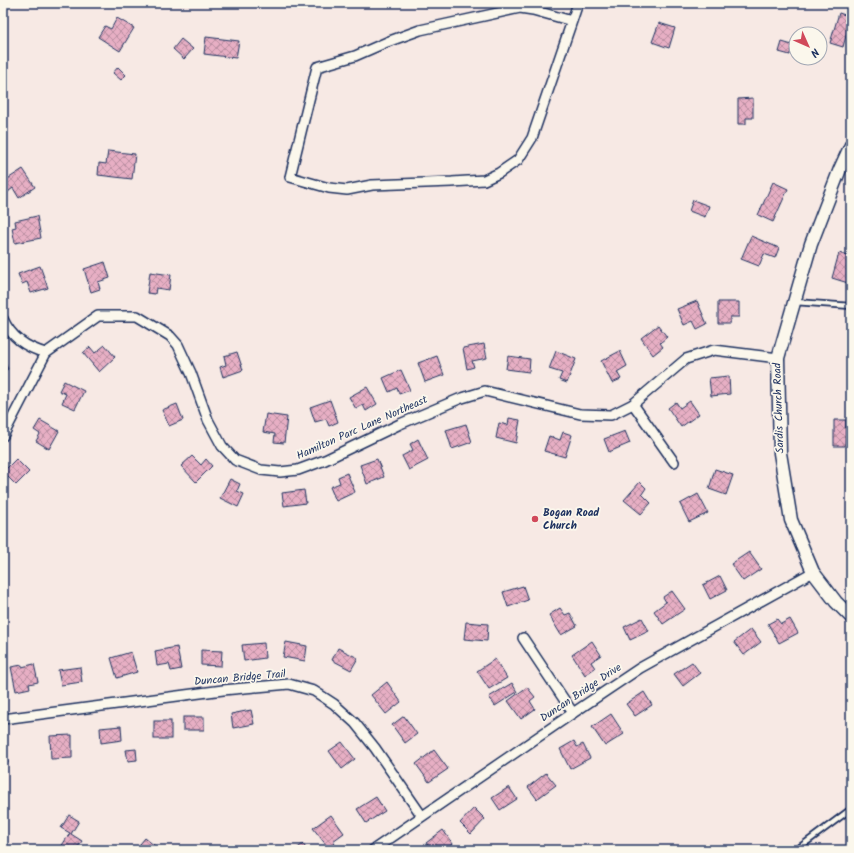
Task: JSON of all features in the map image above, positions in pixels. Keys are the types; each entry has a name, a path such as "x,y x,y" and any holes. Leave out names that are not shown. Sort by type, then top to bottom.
{"street":[{"path":"572,21 533,10 520,8 420,30 386,42 355,56 317,67 290,177 329,188 347,190 372,185 484,180 499,173 518,160 532,138 572,21 578,3"},
{"name":"Sardis Church Road","path":"851,145 840,169 811,244 778,358 780,453 791,520 813,572 836,602 851,617"},
{"name":"Hamilton Parc Lane Northeast","path":"3,436 46,353 98,316 137,316 170,336 178,345 191,373 208,420 222,446 235,460 261,470 280,472 298,470 325,460 400,424 459,399 485,391 580,414 611,415 633,404 686,359 714,350 778,358"},
{"path":"3,319 7,329 22,343 34,350 46,353"},
{"path":"633,404 674,462"},
{"name":"Duncan Bridge Drive","path":"373,850 640,668 813,572"},
{"path":"523,638 573,713"},
{"name":"Duncan Bridge Trail","path":"3,719 223,690 289,684 314,692 334,704 355,723 375,748 422,816"}],"lane":[{"path":"795,302 851,306"},
{"path":"796,850 851,810"}],"building":[{"path":"839,13 851,17 843,47 830,43"},
{"path":"117,18 134,28 120,51 98,37 105,26 111,29"},
{"path":"659,23 675,28 669,48 652,42"},
{"path":"206,37 239,41 236,58 204,54"},
{"path":"181,39 193,49 184,59 173,49"},
{"path":"782,42 788,44 788,54 779,52"},
{"path":"118,67 126,75 121,80 113,73"},
{"path":"753,98 753,118 746,118 746,124 738,124 738,99"},
{"path":"108,151 135,154 132,179 98,175 99,163 106,164"},
{"path":"23,169 35,187 19,198 13,188 8,192 3,185 3,182"},
{"path":"773,182 788,189 773,222 758,215"},
{"path":"693,200 709,206 705,217 689,211"},
{"path":"37,216 41,238 15,243 12,228 16,227 15,221"},
{"path":"751,236 779,248 775,258 764,254 759,266 741,259"},
{"path":"839,253 851,257 851,274 848,283 832,278"},
{"path":"105,262 110,278 98,282 100,289 91,292 84,269"},
{"path":"40,266 48,288 31,293 27,282 22,284 18,274"},
{"path":"150,272 171,275 169,290 156,288 155,294 147,293"},
{"path":"697,301 707,324 697,329 693,321 684,325 677,309"},
{"path":"718,302 739,302 739,317 730,317 730,323 718,323"},
{"path":"658,325 667,337 660,343 663,347 653,355 641,338"},
{"path":"484,344 487,358 472,361 474,367 467,369 463,348"},
{"path":"105,345 115,357 99,372 83,353 90,347 95,353"},
{"path":"556,351 576,359 567,383 559,380 562,373 549,369"},
{"path":"620,351 627,366 617,372 621,379 612,383 601,361"},
{"path":"237,352 243,370 223,377 220,367 226,365 224,356"},
{"path":"437,356 444,375 425,382 418,363"},
{"path":"508,356 530,359 529,372 506,369"},
{"path":"4,361 8,369 3,372 3,362"},
{"path":"401,370 410,390 399,394 397,388 389,392 383,378"},
{"path":"729,376 730,394 711,396 709,378"},
{"path":"64,381 84,391 75,409 62,403 66,394 59,391"},
{"path":"367,387 377,404 366,411 363,405 356,409 349,397"},
{"path":"330,400 338,422 329,426 326,419 315,422 310,407"},
{"path":"690,401 699,414 681,427 668,408 676,402 680,408"},
{"path":"177,404 183,420 169,426 162,410"},
{"path":"266,414 287,417 284,443 274,442 275,434 263,432"},
{"path":"509,418 520,420 516,443 496,438 499,423 508,425"},
{"path":"40,420 59,431 49,449 36,441 40,434 34,430"},
{"path":"834,420 846,420 845,446 834,446"},
{"path":"466,424 472,442 452,449 446,430"},
{"path":"625,431 630,443 609,452 604,439"},
{"path":"563,432 572,435 565,457 544,451 549,436 560,440"},
{"path":"418,439 428,460 409,470 402,456 413,450 410,444"},
{"path":"192,456 201,465 206,459 212,466 196,482 181,466"},
{"path":"16,459 29,472 16,485 3,472"},
{"path":"377,459 384,477 367,484 360,465"},
{"path":"715,469 733,475 726,495 709,489"},
{"path":"347,473 355,492 336,501 330,487 340,483 338,477"},
{"path":"230,479 240,484 237,491 244,494 238,507 220,498"},
{"path":"640,482 646,488 642,494 651,503 641,514 624,500"},
{"path":"304,490 306,503 284,506 282,493"},
{"path":"698,494 708,513 689,522 680,504"},
{"path":"749,552 761,569 743,581 731,564"},
{"path":"720,576 727,590 710,599 703,585"},
{"path":"523,586 528,600 508,607 503,592"},
{"path":"672,591 685,609 663,624 654,611 666,602 663,597"},
{"path":"560,608 565,615 570,613 577,626 561,635 549,615"},
{"path":"642,618 649,631 630,640 624,627"},
{"path":"777,619 781,624 790,619 798,633 779,643 768,624"},
{"path":"466,622 488,624 487,641 464,639"},
{"path":"751,629 761,642 744,655 734,642"},
{"path":"592,641 601,655 591,662 595,668 585,675 572,655"},
{"path":"286,642 307,646 305,661 283,657"},
{"path":"264,643 265,658 244,661 242,645"},
{"path":"177,647 181,669 171,671 169,664 157,666 155,651"},
{"path":"338,648 358,658 351,670 332,660"},
{"path":"201,650 222,651 221,666 201,665"},
{"path":"131,652 137,672 117,678 111,658"},
{"path":"495,659 507,678 489,689 477,671"},
{"path":"692,662 700,673 683,686 674,674"},
{"path":"34,664 38,682 29,684 30,688 16,691 11,667 22,665 22,667"},
{"path":"80,667 82,682 61,685 58,670"},
{"path":"387,682 401,702 386,714 371,695"},
{"path":"512,683 517,692 495,706 489,697"},
{"path":"527,687 535,697 530,701 535,709 521,719 508,701"},
{"path":"644,692 652,705 635,716 626,704"},
{"path":"251,710 254,724 233,728 231,714"},
{"path":"611,714 624,734 605,746 592,727"},
{"path":"404,716 417,734 405,743 392,725"},
{"path":"183,717 204,717 204,730 183,730"},
{"path":"154,721 171,721 171,739 154,739"},
{"path":"121,726 122,740 101,743 100,728"},
{"path":"72,735 72,758 51,759 50,736"},
{"path":"3,741 8,763 3,764"},
{"path":"574,741 577,747 583,744 590,758 570,769 560,749"},
{"path":"342,742 355,759 342,769 329,751"},
{"path":"136,749 137,760 128,761 126,750"},
{"path":"434,750 448,769 429,782 416,764"},
{"path":"546,773 556,785 537,799 528,787"},
{"path":"509,787 517,799 500,810 492,798"},
{"path":"376,797 385,811 366,823 357,809"},
{"path":"474,808 485,819 471,834 460,823"},
{"path":"69,815 79,821 71,834 82,841 76,850 59,850 70,833 61,828"},
{"path":"331,815 344,833 333,841 336,846 330,850 313,828"},
{"path":"443,830 453,844 444,850 431,850 426,843"},
{"path":"145,838 160,850 135,850"},
{"path":"303,844 307,850 295,850"}],"place":[{"name":"Bogan Road Church","path":"535,519"}]}
